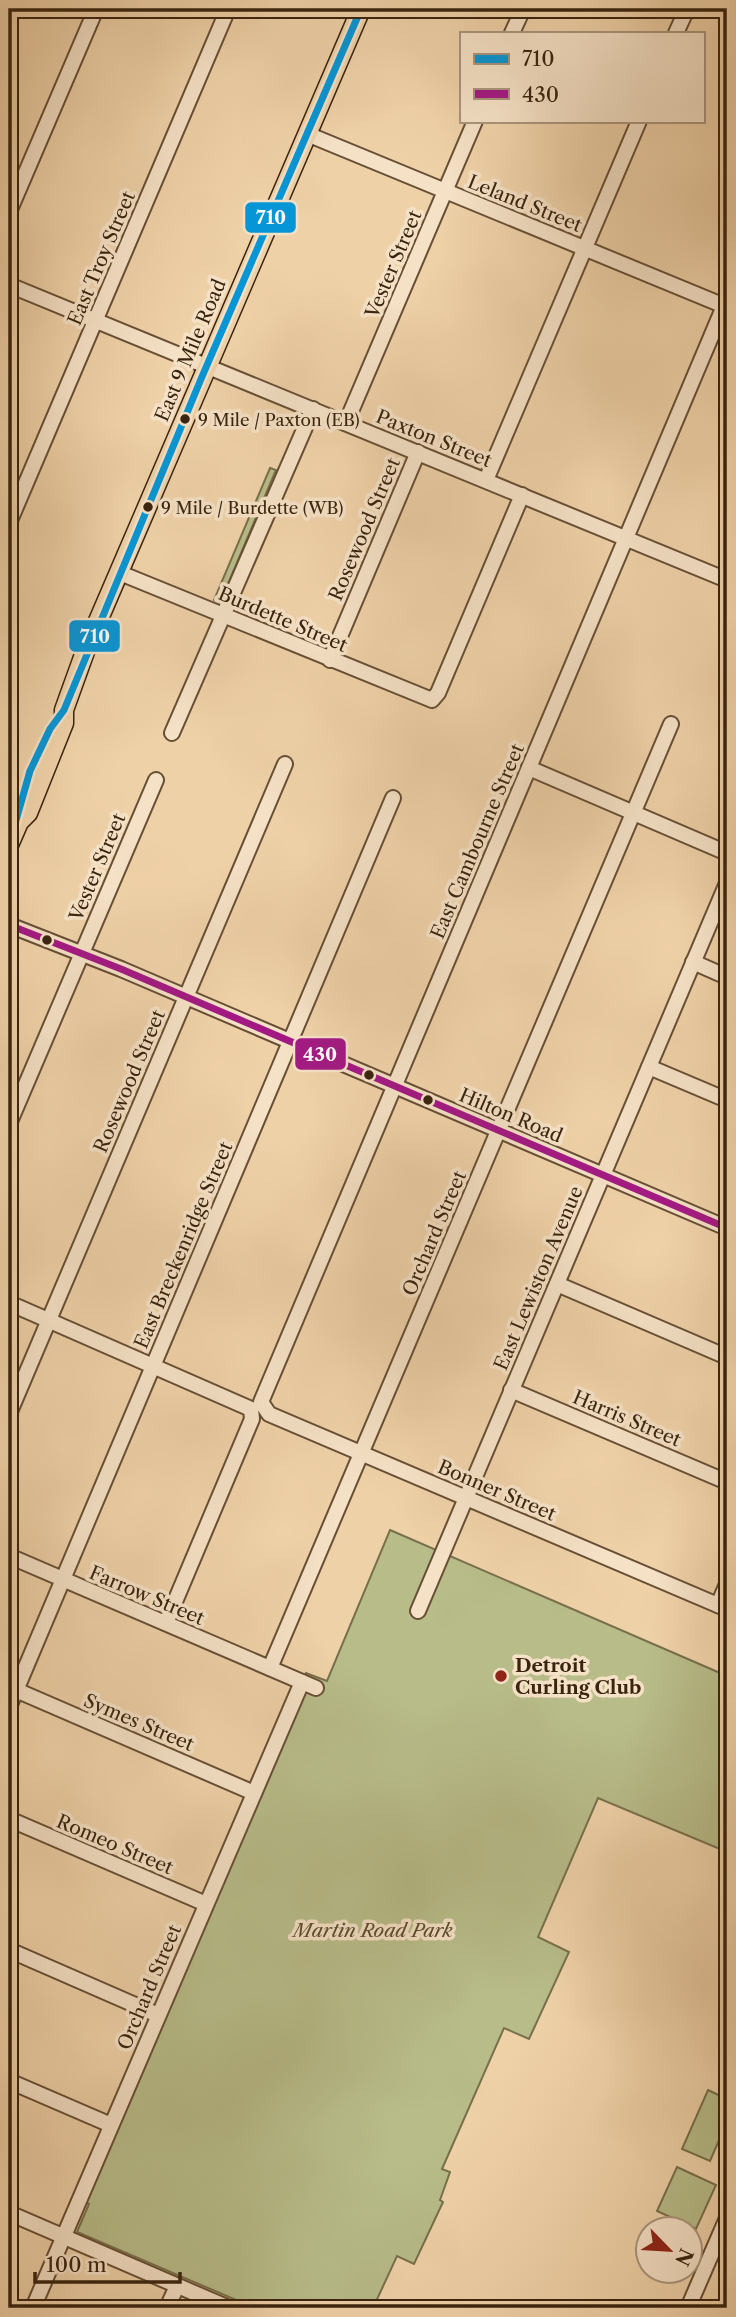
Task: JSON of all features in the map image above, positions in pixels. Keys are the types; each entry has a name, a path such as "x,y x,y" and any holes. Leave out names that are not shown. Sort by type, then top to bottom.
{"main road":[{"name":"East 9 Mile Road","path":"9,845 19,822 28,813 64,723 64,710 120,573 206,366 361,9"}],"street":[{"path":"9,212 96,9"},
{"name":"East Troy Street","path":"9,523 228,9"},
{"path":"512,32 523,9"},
{"path":"676,32 687,9"},
{"name":"Vester Street","path":"346,423 475,122"},
{"path":"486,480 639,122"},
{"name":"Leland Street","path":"307,134 726,304"},
{"name":"Paxton Street","path":"9,285 727,580"},
{"name":"East Cambourne Street","path":"261,1398 726,304"},
{"path":"172,733 313,409"},
{"name":"Rosewood Street","path":"330,660 418,452"},
{"name":"Burdette Street","path":"120,573 432,700 438,693 522,495"},
{"name":"Orchard Street","path":"270,1668 671,724"},
{"name":"Rosewood Street","path":"9,1413 285,764"},
{"path":"528,768 727,853"},
{"name":"Vester Street","path":"9,1124 156,780"},
{"name":"East Breckenridge Street","path":"9,1707 12,1689 62,1579 393,798"},
{"name":"East Lewiston Avenue","path":"418,1611 727,883"},
{"name":"Hilton Road","path":"9,925 186,997 727,1228"},
{"path":"693,962 727,977"},
{"path":"649,1067 727,1100"},
{"path":"557,1284 727,1357"},
{"path":"9,1303 245,1404 253,1415 166,1623"},
{"name":"Harris Street","path":"511,1390 727,1482"},
{"name":"Bonner Street","path":"261,1398 265,1412 723,1607"},
{"name":"Farrow Street","path":"9,1556 309,1685"},
{"path":"723,1607 727,1584"},
{"name":"Orchard Street","path":"33,2308 254,1793 309,1685"},
{"name":"Symes Street","path":"12,1689 254,1793"},
{"name":"Romeo Street","path":"9,1819 206,1904"},
{"path":"9,1950 158,2015"},
{"path":"9,2081 111,2125"},
{"path":"9,2213 229,2308"},
{"path":"688,2308 727,2218"},
{"path":"167,2308 177,2286"}],"green space":[{"path":"270,468 276,470 220,603 214,600"},
{"name":"Martin Road Park","path":"390,1530 727,1676 727,1852 598,1798 538,1937 569,1952 529,2039 504,2028 442,2169 450,2172 440,2200 443,2202 414,2264 397,2256 373,2308 255,2308 77,2232 89,2204 79,2199 306,1673 327,1681"},
{"path":"708,2090 727,2099 727,2122 710,2161 682,2149"},
{"path":"677,2167 716,2185 702,2216 668,2216 657,2211"}],"transit line":[{"name":"710","path":"9,845 30,771 50,729 64,710 201,379 361,9"},
{"name":"430","path":"9,925 121,969 727,1228"}],"place":[{"name":"9 Mile / Paxton (EB)","path":"185,419"},
{"name":"9 Mile / Burdette (WB)","path":"148,507"},
{"name":"Detroit Curling Club","path":"501,1676"}]}
